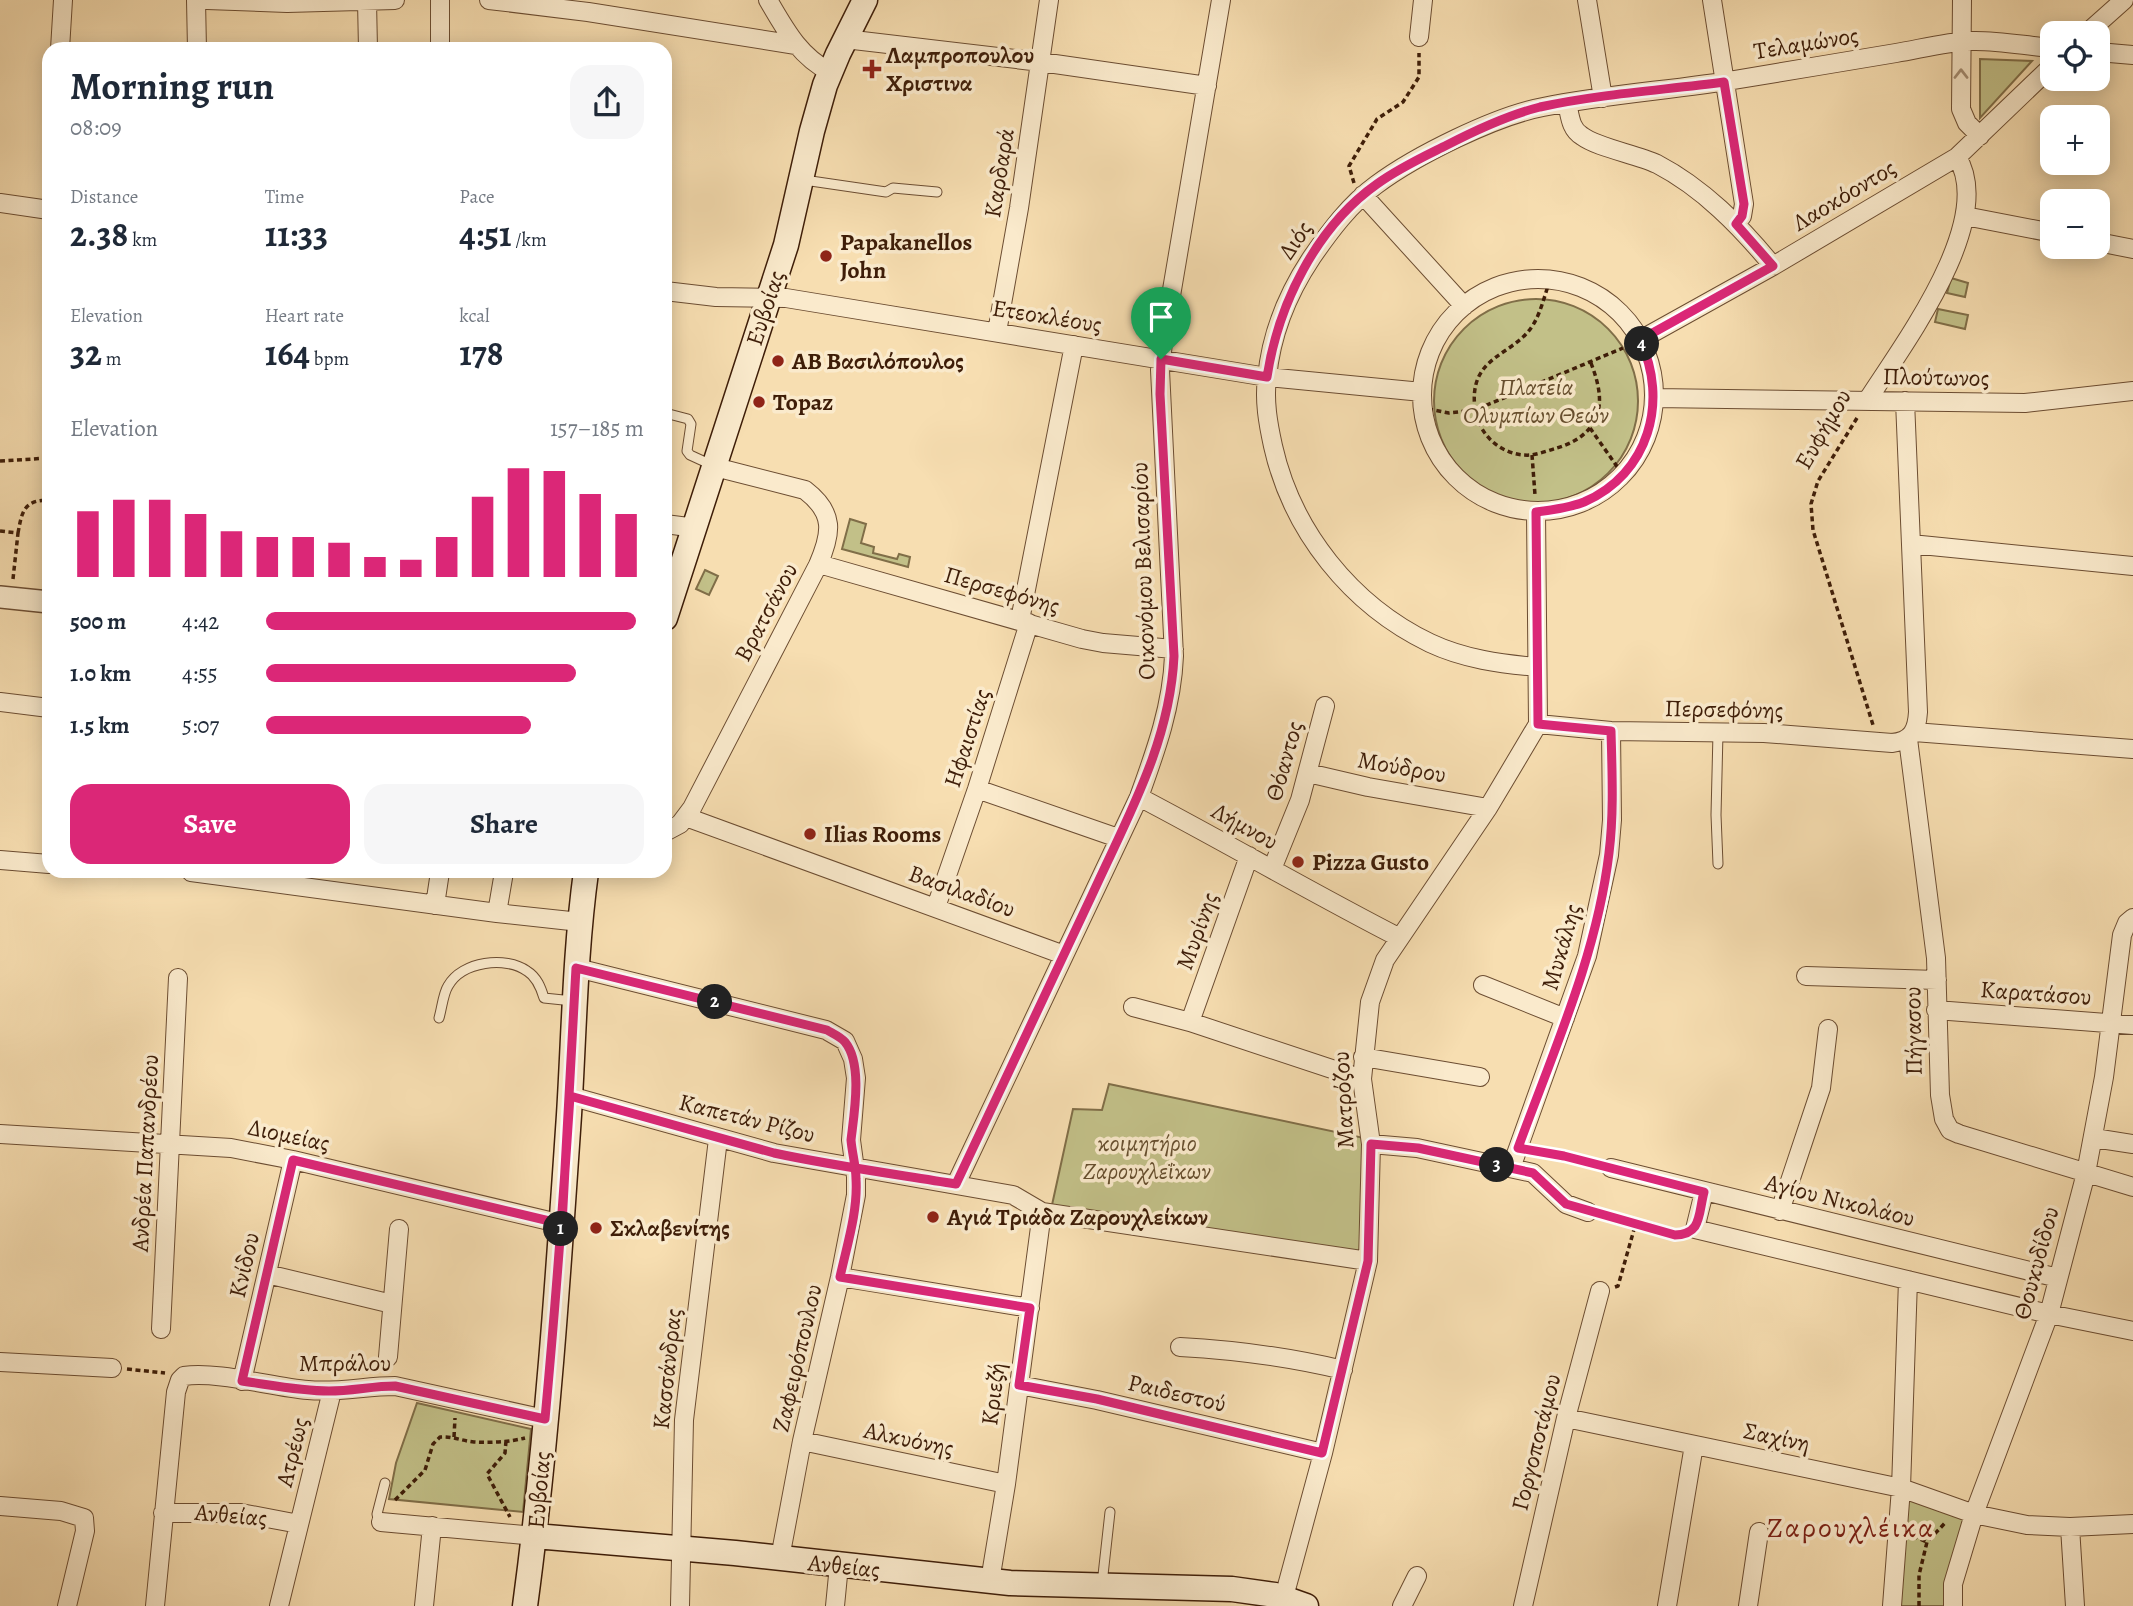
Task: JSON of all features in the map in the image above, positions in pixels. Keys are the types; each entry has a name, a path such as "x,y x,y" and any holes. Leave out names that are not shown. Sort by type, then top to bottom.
{"main road":[{"name":"Ευβοίας","path":"672,598 786,245 815,118 830,72 865,0"},
{"name":"Ευβοίας","path":"525,1606 527,1535 545,1426 562,1224 576,968 585,878"},
{"name":"Ανθείας","path":"527,1535 780,1558 990,1581 1102,1586 1213,1597 1249,1590 1295,1602"}],"street":[{"path":"60,42 63,0"},
{"path":"196,0 197,42"},
{"path":"207,0 278,3 395,0"},
{"path":"440,0 440,42"},
{"path":"489,0 558,4 796,46"},
{"path":"768,0 796,46 811,62 830,72"},
{"name":"Καρδαρά","path":"997,332 1019,208 1049,0"},
{"name":"Οικονόμου Βελισαρίου","path":"956,1184 1139,797 1170,701 1174,649 1160,394 1161,359 1221,0"},
{"path":"1419,37 1423,0"},
{"path":"1587,0 1603,98"},
{"path":"1712,0 1744,204 1742,216 1736,224"},
{"path":"1962,0 1961,109 1967,123 1980,136"},
{"path":"2100,21 2124,0"},
{"path":"367,1 368,42"},
{"path":"845,39 1041,62 1207,86"},
{"name":"Τελαμώνος","path":"1567,103 1724,82 1961,42 2040,47"},
{"path":"2110,53 2133,55"},
{"name":"Λαοκόοντος","path":"1640,340 1773,266 1956,157 2040,78"},
{"path":"1567,103 1572,125 1579,135 1637,156 1674,174 1710,200 1736,224 1773,266"},
{"name":"Διός","path":"1537,667 1476,659 1431,643 1387,616 1342,578 1310,537 1285,488 1269,422 1267,377 1277,327 1297,280 1333,228 1363,195 1411,163 1478,130 1528,111 1567,103"},
{"name":"Ευφήμου","path":"1867,401 1916,323 1961,236 1965,216 1966,181 1956,157"},
{"path":"1363,195 1464,306"},
{"path":"0,203 42,209"},
{"path":"1965,216 2040,230"},
{"path":"2110,244 2133,249"},
{"path":"1527,280 1550,280 1593,293 1612,305 1628,321 1640,340 1651,368 1655,398 1646,440 1623,475 1605,491 1583,502 1536,512 1495,503 1459,481 1434,447 1426,428 1422,399 1425,368 1434,344 1447,324 1464,306 1483,293 1504,285 1527,280"},
{"name":"Ετεοκλέους","path":"672,292 698,296 786,298 1267,377 1422,399"},
{"name":"Ηφαιστίας","path":"936,907 977,789 1024,622 1074,345"},
{"name":"Πλούτωνος","path":"1655,398 2025,403 2133,391"},
{"name":"Πήγασου","path":"1905,401 1918,712 1911,736 1937,980 1940,1096 1944,1119 1950,1130 2133,1187"},
{"name":"Βρατσάνου","path":"672,828 686,817 819,564 827,543 828,516 816,499 805,490 715,467"},
{"path":"1536,512 1538,724"},
{"path":"672,525 696,528"},
{"path":"1911,544 2133,566"},
{"name":"Περσεφόνης","path":"819,564 1103,643 1174,649"},
{"path":"6,598 42,601"},
{"path":"0,702 42,707"},
{"name":"Θόαντος","path":"1272,869 1300,800 1325,706"},
{"name":"Περσεφόνης","path":"1538,724 1611,731 1794,735 1897,743 1911,736"},
{"name":"Ματρόζου","path":"1295,1602 1322,1453 1368,1261 1371,1144 1363,1057 1370,1002 1385,960 1488,808 1538,724"},
{"name":"Μυκάλης","path":"1511,1168 1587,956 1609,855 1612,820 1611,731"},
{"path":"1911,736 2133,749"},
{"name":"Μούδρου","path":"1308,773 1389,791 1488,808"},
{"path":"977,789 1118,838"},
{"name":"Λήμνου","path":"1139,797 1401,939"},
{"name":"Βασιλαδίου","path":"686,817 1064,955"},
{"name":"Μυρίνης","path":"1190,1022 1249,856"},
{"path":"0,860 42,863"},
{"path":"435,905 439,878"},
{"path":"497,913 503,878"},
{"path":"308,879 435,905 580,922"},
{"name":"Θουκυδίδου","path":"1953,1606 1953,1584 1967,1511 2049,1314 2086,1173 2094,1138 2122,935 2130,921"},
{"name":"Ζαφειρόπουλου","path":"576,968 827,1030 845,1041 853,1059 856,1078 851,1140 856,1185 853,1217 780,1558"},
{"path":"1806,976 1937,980"},
{"name":"Ανδρέα Παπανδρέου","path":"161,1329 178,978"},
{"path":"1483,985 1565,1018"},
{"path":"1133,1007 1190,1022 1363,1079"},
{"name":"Καρατάσου","path":"1936,1010 2133,1025"},
{"path":"1780,1211 1823,1082 1828,1029"},
{"path":"1363,1057 1480,1077"},
{"name":"Καπετάν Ρίζου","path":"570,1096 788,1156 1013,1195 1042,1212 1368,1261"},
{"name":"Διομείας","path":"0,1134 230,1148 293,1160 562,1224"},
{"path":"2094,1138 2133,1144"},
{"name":"Κασσάνδρας","path":"680,1606 684,1420 719,1139"},
{"path":"1371,1144 1418,1148 1533,1173 1566,1204 1588,1212"},
{"name":"Κνίδου","path":"242,1381 293,1160"},
{"name":"Αγίου Νικολάου","path":"1611,1168 2058,1278"},
{"path":"1704,1192 1695,1229 2049,1314 2133,1331"},
{"name":"Κριεζή","path":"990,1581 1006,1484 1042,1212"},
{"path":"387,1357 399,1229"},
{"path":"267,1275 392,1304"},
{"path":"840,1277 1030,1308"},
{"path":"1892,1606 1901,1488 1908,1280"},
{"name":"Γοργοποτάμου","path":"1523,1606 1566,1418 1600,1291"},
{"path":"1180,1347 1300,1359 1343,1370"},
{"path":"0,1362 112,1368"},
{"name":"Μπράλου","path":"184,1376 200,1375 332,1391 395,1386 545,1426"},
{"path":"155,1606 176,1392 184,1376"},
{"name":"Ραιδεστού","path":"1019,1385 1097,1399 1322,1453"},
{"name":"Ατρέως","path":"279,1606 332,1391"},
{"name":"Σαχίνη","path":"1566,1418 1901,1488 1967,1511 2027,1525 2070,1527 2133,1524"},
{"name":"Αλκυόνης","path":"803,1441 1006,1484"},
{"path":"1667,1606 1694,1445"},
{"path":"0,1506 61,1511 84,1518 85,1531 68,1606"},
{"name":"Ανθείας","path":"163,1513 241,1513 299,1524"},
{"name":"Ανθείας","path":"382,1522 527,1535"},
{"path":"424,1606 432,1527"},
{"path":"2070,1527 2075,1606"},
{"path":"1748,1606 1759,1532"},
{"path":"835,1606 839,1565"},
{"path":"1402,1606 1417,1576"}],"lane":[{"path":"801,179 886,192 892,188 937,192"},
{"path":"672,415 688,419 691,424 687,451 690,455 715,467"},
{"path":"1718,733 1718,864"},
{"path":"439,1017 448,986 457,976 472,967 489,962 514,964 529,972 539,985 544,998 575,1001"},
{"path":"382,1522 377,1514 385,1483"},
{"path":"1102,1586 1111,1512"}],"path":[{"path":"1363,195 1351,179 1349,166 1377,119 1403,102 1419,77 1419,37"},
{"path":"1550,280 1534,324 1521,338 1496,355 1483,370 1476,388 1475,410 1482,430 1499,447 1520,455 1532,455 1574,441 1590,428 1596,418 1600,400 1591,363"},
{"path":"1422,399 1449,413 1475,410 1640,340"},
{"name":"Ευφήμου","path":"1867,401 1818,481 1811,504 1813,530 1878,742"},
{"path":"1590,428 1623,475"},
{"path":"1532,455 1536,512"},
{"path":"0,461 42,458"},
{"path":"6,598 18,533 26,507 34,501 42,500"},
{"path":"0,531 18,533"},
{"path":"1518,1148 1611,1168"},
{"path":"1588,1212 1675,1235 1689,1234 1695,1229"},
{"path":"1600,1291 1618,1286 1636,1225"},
{"path":"112,1368 184,1376"},
{"path":"395,1500 425,1471 433,1444 440,1437 476,1442 506,1441 545,1426"},
{"path":"506,1441 505,1453 487,1474 527,1535"},
{"path":"1919,1606 1919,1574 1927,1542 1967,1511"}],"green space":[{"path":"1980,59 2032,61 1980,118"},
{"path":"1951,278 1968,283 1965,297 1947,293"},
{"name":"Πλατεία Ολυμπίων Θεών","path":"1536,299 1575,307 1593,316 1608,329 1621,344 1630,362 1638,401 1630,440 1621,458 1608,473 1593,486 1575,495 1536,503 1497,495 1479,486 1464,473 1451,458 1442,440 1434,401 1442,362 1451,344 1464,329 1479,316 1497,307"},
{"path":"1938,309 1968,315 1965,329 1935,322"},
{"path":"850,519 866,524 861,543 874,547 873,553 897,559 899,554 910,557 908,567 842,549"},
{"path":"705,570 718,576 709,595 696,589"},
{"name":"κοιμητήριο Ζαρουχλεΐκων","path":"1109,1084 1364,1138 1361,1249 1354,1253 1052,1205 1073,1109 1102,1110"},
{"path":"417,1403 531,1429 523,1512 389,1499 396,1463"},
{"path":"1901,1488 1974,1514 1953,1606 1892,1606"}],"place":[{"name":"Λαμπροπουλου Χριστινα","path":"872,69"},
{"name":"Papakanellos John","path":"826,256"},
{"name":"ΑΒ Βασιλόπουλος","path":"778,361"},
{"name":"Topaz","path":"759,402"},
{"name":"Ilias Rooms","path":"810,834"},
{"name":"Pizza Gusto","path":"1298,862"},
{"name":"Αγιά Τριάδα Ζαρουχλείκων","path":"933,1217"},
{"name":"Σκλαβενίτης","path":"596,1228"}],"district":[{"name":"Ζαρουχλέικα","path":"1851,1528"}],"route":[{"path":"1161,359 1160,394 1174,656 1167,713 1139,797 956,1184 855,1167 788,1156 774,1153 570,1096 562,1224 545,1419 395,1386 322,1391 242,1381 293,1160 562,1224 576,968 827,1030 845,1041 853,1059 856,1078 851,1140 852,1150 855,1167 856,1177 856,1195 840,1277 1030,1308 1019,1385 1097,1399 1322,1453 1368,1261 1371,1144 1418,1148 1533,1173 1566,1204 1588,1212 1675,1235 1689,1234 1695,1229 1704,1192 1564,1156 1518,1148 1587,956 1604,884 1612,820 1611,731 1538,724 1536,512 1560,509 1605,491 1623,475 1636,458 1646,440 1655,398 1651,368 1640,340 1773,266 1736,224 1742,216 1744,204 1724,82 1542,107 1458,139 1376,185 1363,195 1333,228 1309,261 1289,297 1277,327 1267,377 1161,359"}]}
